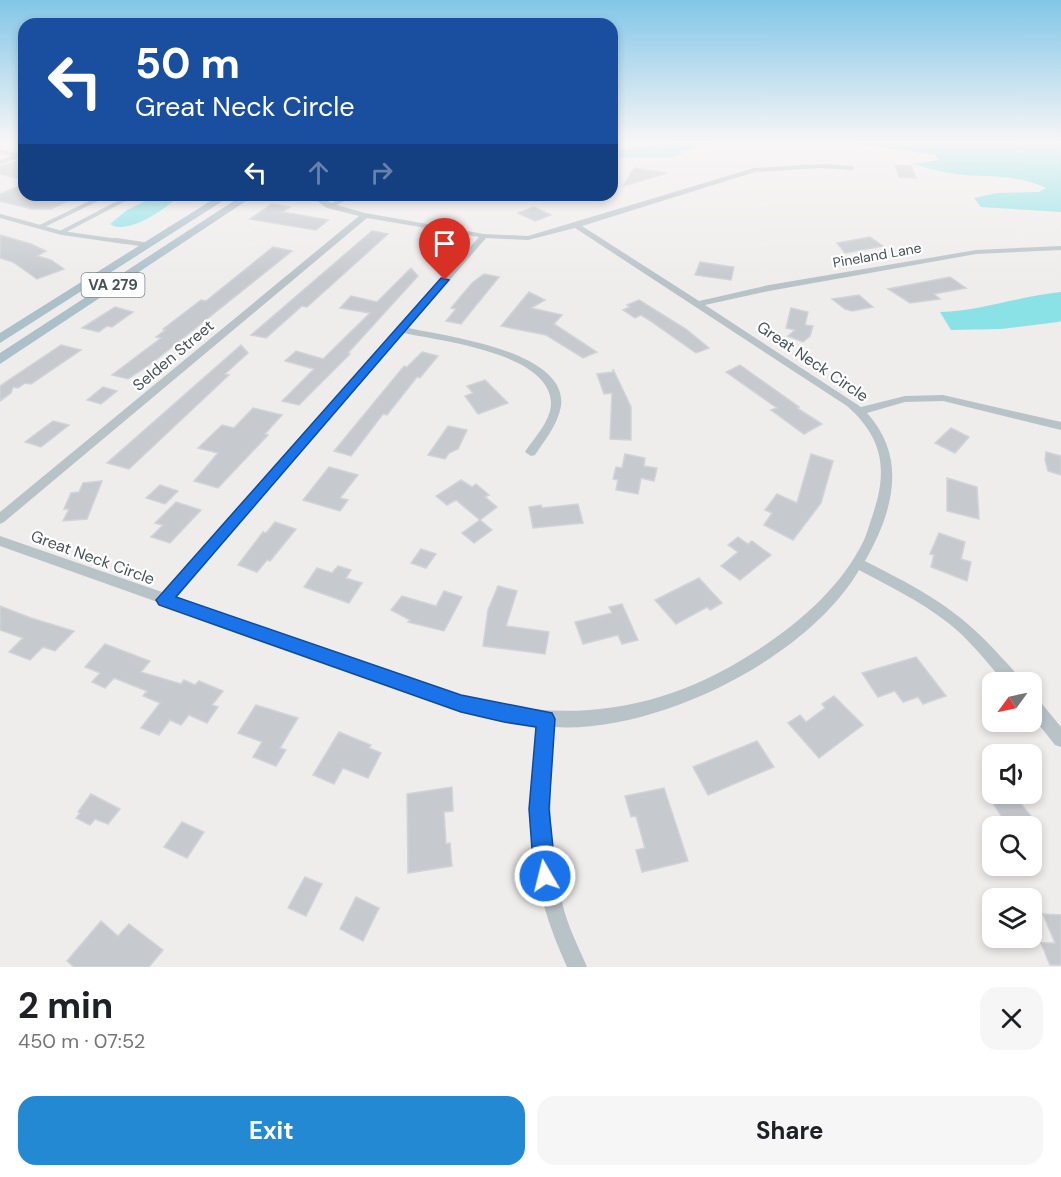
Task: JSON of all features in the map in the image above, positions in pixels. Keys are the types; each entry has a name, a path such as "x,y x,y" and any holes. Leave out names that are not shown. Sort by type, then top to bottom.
{"main road":[{"name":"VA 279","path":"0,339 218,201"},
{"name":"VA 279","path":"0,360 241,201"}],"street":[{"path":"322,201 330,206 364,214 484,236 528,238 695,188"},
{"name":"Selden Street","path":"0,519 364,214"},
{"name":"Great Neck Circle","path":"0,541 461,703 504,714 577,721 619,715 659,704 723,678 771,651 831,600 859,564 882,509 889,463 881,437 860,411 576,225"},
{"path":"164,600 484,236"},
{"name":"Pineland Lane","path":"699,304 769,288 976,252 1061,248"},
{"path":"402,330 507,354 526,361 546,375 556,393 556,404 553,416 531,452"},
{"path":"860,411 905,399 943,398 1061,426"},
{"path":"859,564 923,598 952,619 975,639 1004,672"},
{"path":"1042,716 1061,739"},
{"path":"546,719 539,809 541,853 549,898 563,939 577,967"}],"lane":[{"path":"40,227 94,201"},
{"path":"62,233 122,201"},
{"path":"330,206 340,201"},
{"path":"0,216 62,233 149,245"}],"water":[{"path":"1046,188 1061,188 1061,212 981,207 974,198 997,193 1039,192"},
{"path":"146,201 173,201 156,214 136,224 117,227 110,224 127,210"},
{"path":"1061,292 1061,321 1058,322 1001,329 951,330 940,312 970,309"}],"building":[{"path":"18,188 18,201 68,201 51,209 32,209 0,201 0,194"},
{"path":"272,204 290,207 283,212 328,220 316,230 250,219"},
{"path":"534,207 551,215 535,221 518,213"},
{"path":"372,231 388,234 307,307 302,306 266,338 251,335"},
{"path":"0,235 46,251 37,256 51,260 64,269 37,279 13,262 0,258"},
{"path":"870,237 883,246 845,253 837,243"},
{"path":"273,247 292,251 152,363 128,379 112,375 161,338 156,337 165,330 163,329 201,300 206,301"},
{"path":"700,262 734,267 731,280 695,275"},
{"path":"411,268 418,276 348,353 350,354 299,405 282,401 314,369 285,361 296,351 323,359 370,313 340,308 351,296 377,302"},
{"path":"484,274 499,277 461,324 446,321 456,309 451,308 472,283"},
{"path":"950,277 966,288 934,294 940,299 910,303 888,289"},
{"path":"529,292 545,300 531,308 562,315 554,324 597,352 583,358 546,335 501,326"},
{"path":"859,295 873,307 852,311 845,309 832,299"},
{"path":"639,300 686,329 709,348 696,353 641,315 635,318 623,310 630,307 627,305"},
{"path":"115,307 133,312 112,327 107,326 99,332 82,328"},
{"path":"791,308 808,312 805,325 813,326 810,336 803,342 788,336 795,330 786,328"},
{"path":"61,345 81,350 31,384 25,383 18,388 13,387 11,393 0,401 0,386"},
{"path":"241,345 248,353 225,374 229,375 129,469 107,463"},
{"path":"422,352 438,356 420,378 417,377 387,415 383,414 351,456 334,451 404,366 407,367"},
{"path":"740,365 822,424 804,434 771,410 777,408 726,372"},
{"path":"613,369 631,407 631,440 610,439 612,393 604,394 597,374 613,372"},
{"path":"485,380 508,403 478,414 465,396 473,393 467,386"},
{"path":"103,387 117,391 101,404 87,400"},
{"path":"253,408 282,415 265,434 268,435 218,488 194,481 218,453 198,448 222,425 234,428"},
{"path":"53,421 69,425 41,447 25,442"},
{"path":"448,426 467,430 458,449 449,453 445,459 428,455"},
{"path":"951,428 969,437 955,453 935,443"},
{"path":"1046,452 1061,456 1061,475 1048,471 1045,460"},
{"path":"625,454 645,458 644,466 657,468 654,481 641,478 638,494 616,490 618,480 613,479 616,467 622,468"},
{"path":"811,454 833,461 821,503 793,540 764,525 772,513 765,510 777,494 797,503"},
{"path":"329,467 358,475 340,498 348,500 340,511 303,500"},
{"path":"947,478 977,487 979,519 947,511"},
{"path":"461,480 472,487 476,484 489,495 485,497 497,507 480,520 456,500 447,505 436,496"},
{"path":"102,481 87,519 63,521 69,509 64,509 71,493 79,492 83,483"},
{"path":"160,485 178,491 165,504 146,498"},
{"path":"176,502 201,510 170,543 151,537 163,525 155,523"},
{"path":"578,504 583,523 533,528 529,507"},
{"path":"480,520 492,530 474,543 462,533"},
{"path":"275,522 296,529 270,561 267,560 257,572 238,565 263,532 266,533"},
{"path":"939,533 965,542 961,559 971,562 967,581 931,567 934,555 930,554"},
{"path":"738,537 748,544 752,541 771,555 740,580 721,566 738,552 728,545"},
{"path":"421,549 436,554 426,568 411,563"},
{"path":"338,566 351,570 346,578 362,583 349,603 304,587 317,568 332,573"},
{"path":"699,578 722,603 710,610 707,607 676,624 655,600"},
{"path":"498,586 517,591 506,626 549,632 545,654 483,646 488,610"},
{"path":"444,591 462,597 444,631 408,622 410,620 391,610 402,596 436,606"},
{"path":"622,604 638,640 622,644 618,635 583,644 575,622 612,613 609,607"},
{"path":"0,606 74,631 55,651 43,647 30,660 9,652 23,638 0,630"},
{"path":"105,644 150,661 141,672 181,684 184,680 195,685 199,681 223,691 212,705 218,707 207,723 189,715 181,725 170,720 159,735 141,728 160,703 143,696 147,691 114,678 105,688 92,682 100,673 85,667"},
{"path":"916,657 946,696 923,704 918,697 903,702 895,691 878,697 862,673"},
{"path":"834,696 863,725 819,758 788,723 800,715 806,722 825,708 822,704"},
{"path":"256,705 298,718 280,748 286,750 276,766 253,757 262,742 238,733"},
{"path":"339,732 371,745 369,748 381,753 368,778 343,768 334,784 313,775"},
{"path":"757,741 774,767 708,795 693,767"},
{"path":"452,787 453,811 444,812 446,844 450,843 452,866 408,873 407,794"},
{"path":"664,788 688,861 642,872 636,850 645,848 636,816 631,817 625,796"},
{"path":"91,794 120,809 108,824 95,819 90,825 76,818"},
{"path":"994,804 1021,804 1031,816 1001,816"},
{"path":"182,822 204,832 187,858 164,847"},
{"path":"305,877 322,884 306,916 288,908"},
{"path":"356,897 379,908 363,941 340,929"},
{"path":"1043,914 1061,915 1061,965 1050,965 1042,945 1042,943 1055,943"},
{"path":"101,921 118,936 129,924 163,950 149,967 74,967 67,961"}],"route":[{"path":"445,280 164,600 461,703 504,714 546,719 539,809 541,853 545,876"}]}
